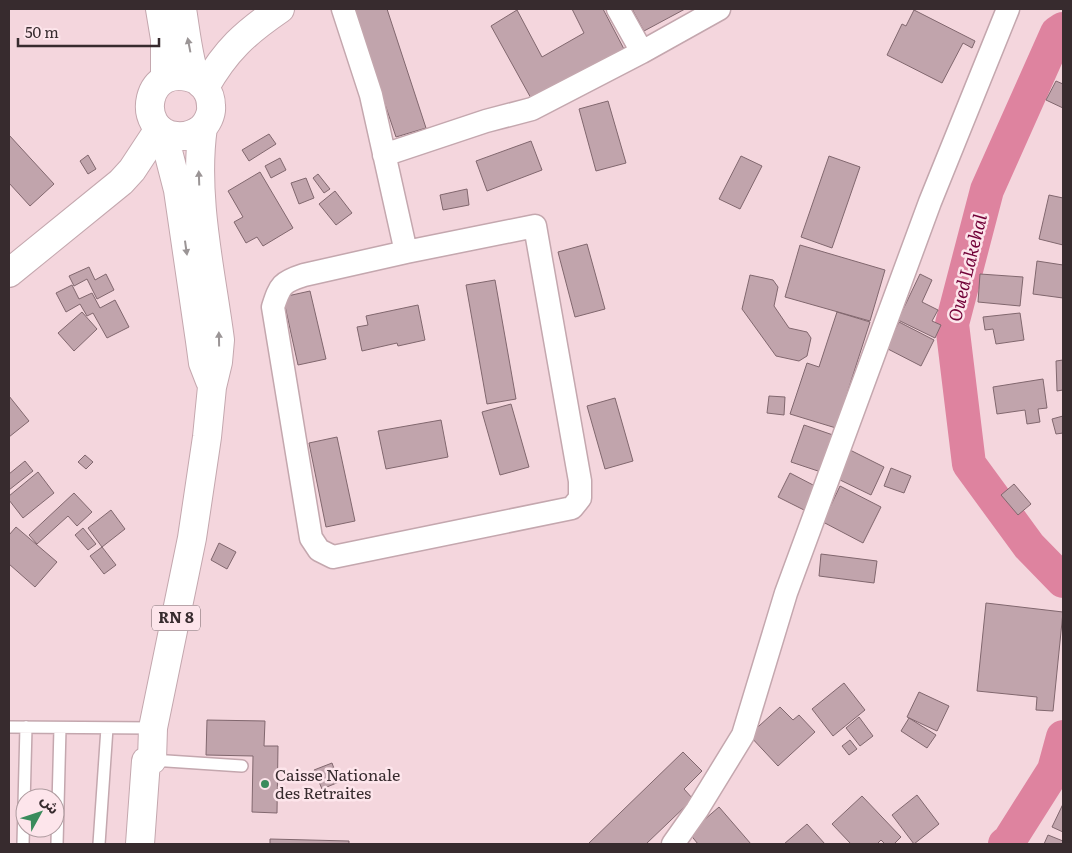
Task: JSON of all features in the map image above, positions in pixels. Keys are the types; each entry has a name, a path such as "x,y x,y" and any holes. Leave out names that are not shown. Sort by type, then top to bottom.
{"main road":[{"path":"160,9 164,39 165,79"},
{"path":"182,9 190,52 201,84 210,97 211,108 209,118 203,127 194,134 184,137 173,136 161,130 152,119 149,108 156,86 165,79 175,75 187,76 201,84"},
{"path":"201,84 238,41 256,25 280,9"},
{"name":"RN 8","path":"140,844 146,761 152,760 153,728 192,538 220,340 201,202 199,152 203,127"},
{"path":"9,273 121,182 138,163 161,130"},
{"name":"RN 8","path":"161,130 176,177 203,363 212,387"}],"street":[{"path":"342,9 371,95 406,252"},
{"path":"618,9 642,52"},
{"path":"384,155 486,121 532,109 642,52 719,9"},
{"path":"673,844 697,810 743,735 786,593 930,202 1008,9"},
{"path":"535,226 580,481 580,498 572,508 333,557 319,550 311,538 272,307 278,290 288,280 406,252 535,226"}],"lane":[{"path":"9,727 153,728"},
{"path":"23,844 26,727"},
{"path":"57,844 60,728"},
{"path":"99,844 107,728"},
{"path":"152,760 242,766"}],"building":[{"path":"353,9 387,9 426,128 396,137"},
{"path":"572,9 603,9 624,49 532,100 491,26 517,10 542,57 584,33"},
{"path":"632,9 685,9 644,31"},
{"path":"914,10 975,41 972,48 963,43 942,83 887,55 902,24 906,26"},
{"path":"1056,81 1063,84 1063,108 1046,100"},
{"path":"608,101 626,163 596,171 579,109"},
{"path":"269,134 276,144 249,161 242,150"},
{"path":"9,135 54,184 30,206 9,183"},
{"path":"531,141 542,170 487,191 476,161"},
{"path":"88,155 96,169 88,174 80,161"},
{"path":"741,156 762,166 740,209 719,199"},
{"path":"829,156 860,167 832,248 801,237"},
{"path":"280,158 286,170 271,178 265,166"},
{"path":"260,172 293,228 263,246 257,237 246,243 234,222 243,217 228,191"},
{"path":"318,174 330,189 324,193 313,178"},
{"path":"306,178 314,198 299,204 291,183"},
{"path":"467,189 469,205 443,210 440,195"},
{"path":"335,191 352,213 336,225 319,204"},
{"path":"1049,195 1063,198 1063,245 1039,239"},
{"path":"587,244 605,309 575,317 558,252"},
{"path":"800,245 885,270 870,321 785,297"},
{"path":"1037,261 1063,265 1063,298 1033,294"},
{"path":"89,267 95,280 106,274 114,290 97,299 87,279 74,286 69,276"},
{"path":"920,274 932,280 922,302 938,310 932,321 941,325 935,338 898,320"},
{"path":"980,274 1023,277 1020,306 978,302"},
{"path":"750,275 773,280 778,287 774,306 789,328 807,332 811,338 807,356 799,361 776,356 742,309"},
{"path":"495,280 516,399 487,404 466,285"},
{"path":"72,285 79,299 92,293 100,308 115,300 129,327 107,338 93,313 87,316 80,304 66,312 56,293"},
{"path":"310,291 326,359 298,365 283,297"},
{"path":"418,305 425,340 398,346 397,343 362,351 357,327 368,325 366,316"},
{"path":"82,312 97,329 74,351 58,333"},
{"path":"837,312 870,322 836,428 790,414 807,363 819,367"},
{"path":"1020,313 1024,340 996,344 993,329 985,330 983,317"},
{"path":"899,322 934,340 921,366 886,348"},
{"path":"1063,360 1063,390 1057,391 1056,361"},
{"path":"1043,379 1047,408 1038,409 1040,422 1027,424 1025,410 997,414 993,387"},
{"path":"9,396 29,421 9,437"},
{"path":"769,396 785,397 784,415 767,413"},
{"path":"615,398 633,461 605,469 587,406"},
{"path":"511,404 529,467 500,475 482,412"},
{"path":"1063,416 1063,433 1056,434 1052,419"},
{"path":"441,420 448,457 386,469 378,431"},
{"path":"804,425 833,435 821,472 791,462"},
{"path":"337,437 355,521 326,527 309,443"},
{"path":"850,450 884,467 871,495 836,478"},
{"path":"85,455 93,462 86,469 78,462"},
{"path":"25,461 33,471 9,490 9,474"},
{"path":"891,468 911,476 904,493 884,486"},
{"path":"38,472 54,493 23,518 9,500 9,496"},
{"path":"790,473 815,486 804,510 778,497"},
{"path":"1014,484 1031,504 1018,515 1001,495"},
{"path":"840,486 881,507 863,543 823,522"},
{"path":"74,493 92,512 77,526 68,516 37,544 29,535"},
{"path":"111,510 125,529 102,547 88,528"},
{"path":"16,527 57,562 35,587 9,564 9,535"},
{"path":"83,528 96,544 88,550 75,535"},
{"path":"219,543 236,552 227,569 211,560"},
{"path":"102,547 116,565 104,574 90,556"},
{"path":"821,554 877,561 874,583 819,576"},
{"path":"986,603 1063,612 1053,711 1036,710 1037,697 977,691"},
{"path":"844,683 865,710 833,736 812,709"},
{"path":"919,692 949,706 937,731 907,717"},
{"path":"780,707 793,720 799,715 815,732 778,766 749,735"},
{"path":"859,717 873,736 860,746 846,728"},
{"path":"909,718 936,735 927,748 901,731"},
{"name":"Caisse Nationale des Retraites","path":"207,720 265,721 264,746 278,746 277,813 252,812 253,756 206,755"},
{"path":"850,740 857,749 849,755 842,746"},
{"path":"683,752 702,771 684,789 693,799 646,844 588,844"},
{"path":"332,763 339,782 322,789 314,770"},
{"path":"917,795 939,824 914,844 892,815"},
{"path":"862,796 901,837 894,844 885,844 881,840 877,844 851,844 832,824"},
{"path":"1063,804 1063,832 1052,827"},
{"path":"719,807 751,844 698,844 689,833"},
{"path":"807,824 825,844 784,844"},
{"path":"1048,835 1063,841 1063,844 1044,844"},
{"path":"270,839 349,841 349,844 270,844"}],"waterway":[{"name":"Oued Lakehal","path":"1063,29 1057,33 987,190 952,324 969,464 1029,546 1063,581"},
{"name":"Oued Lakehal","path":"1005,844 1009,841 1054,770 1063,737"}],"place":[{"name":"Caisse Nationale des Retraites","path":"265,784"}]}
